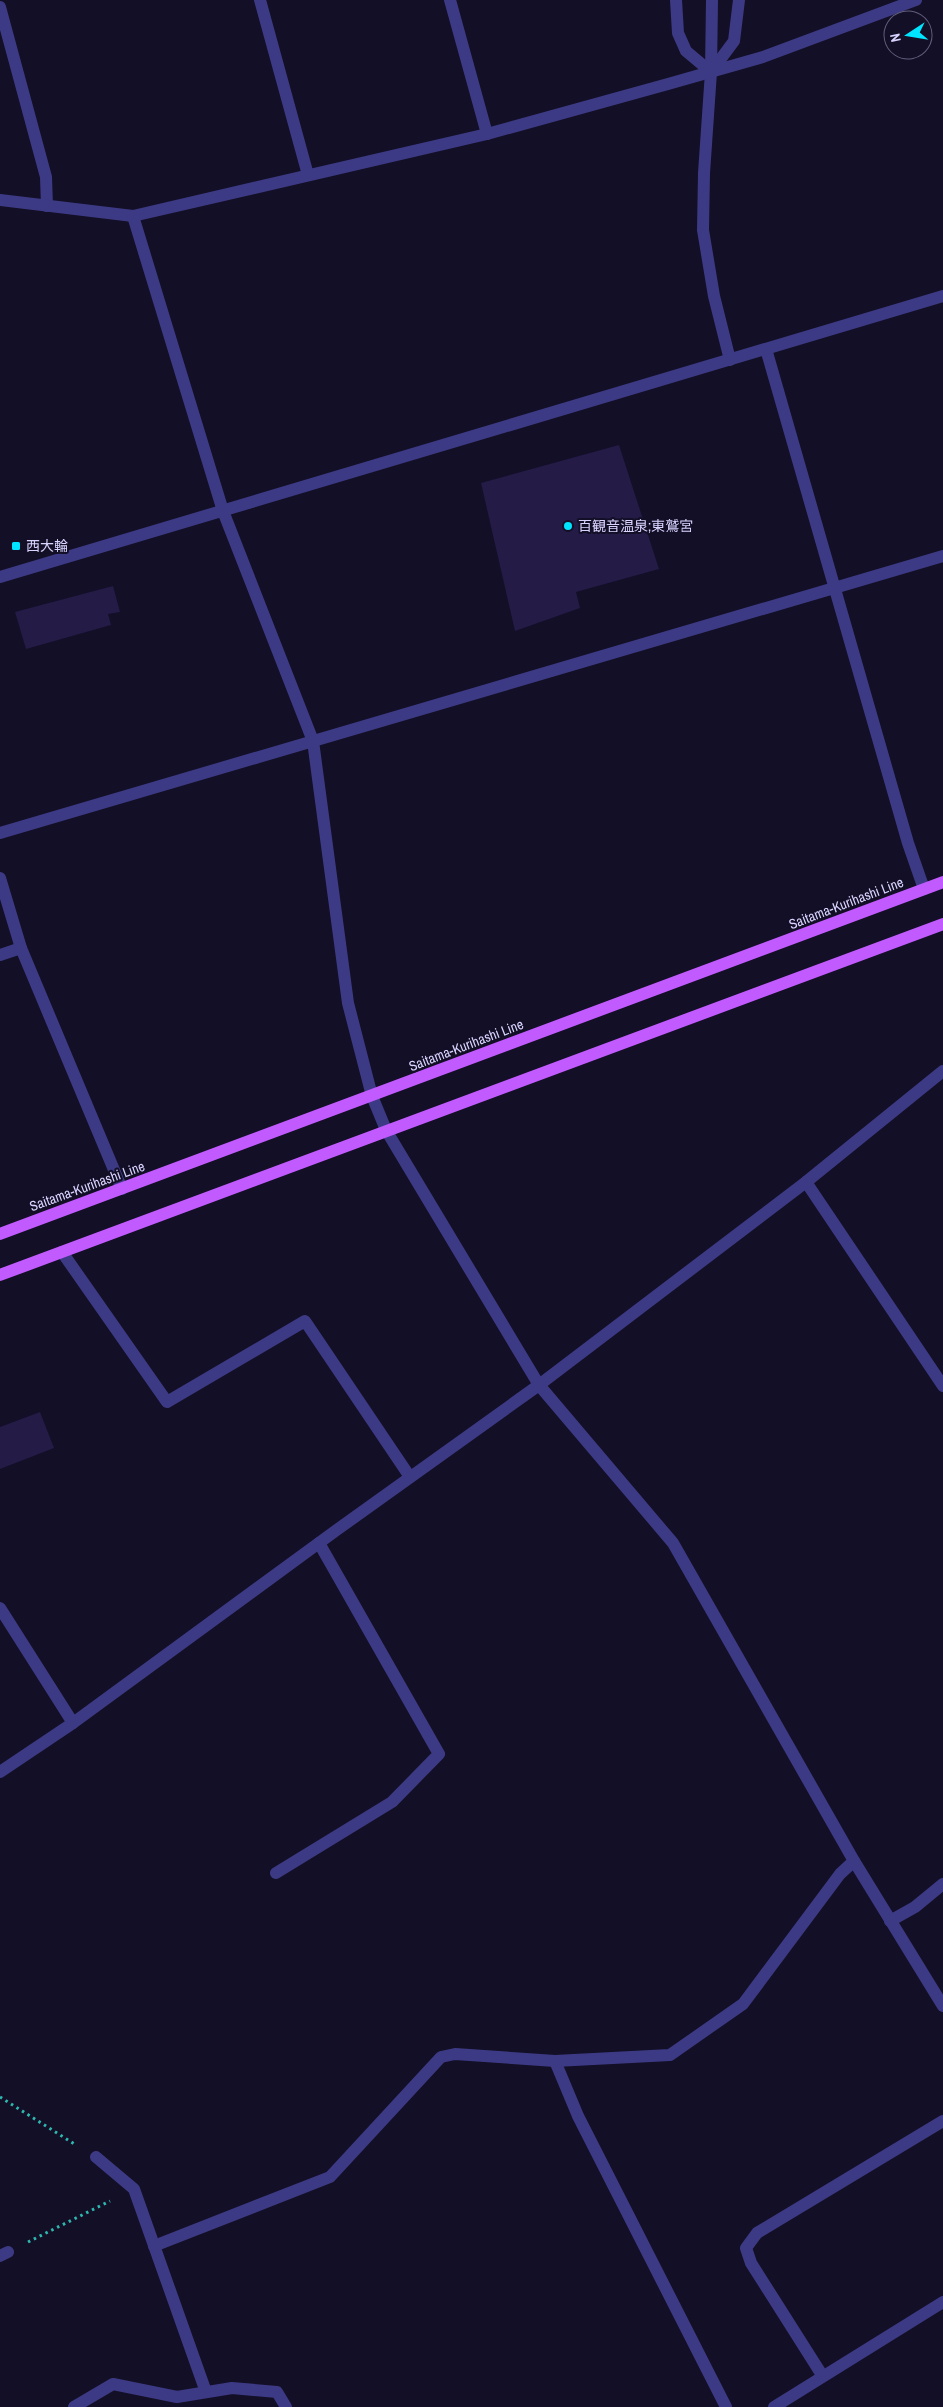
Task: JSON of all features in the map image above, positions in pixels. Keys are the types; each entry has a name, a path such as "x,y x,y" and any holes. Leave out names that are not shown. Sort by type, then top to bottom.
{"main road":[{"name":"Saitama-Kurihashi Line","path":"0,1234 943,882"},
{"path":"0,1275 943,924"}],"street":[{"path":"260,0 308,174"},
{"path":"450,0 487,134"},
{"path":"676,0 678,33 686,51 711,72"},
{"path":"712,0 711,72 704,173 703,230 714,296 730,360"},
{"path":"711,72 734,40 739,0"},
{"path":"0,200 133,216 487,134 763,57 916,0"},
{"path":"0,7 46,177 47,206"},
{"path":"133,216 223,511 312,741 348,1003 372,1096 386,1130 539,1385 673,1543 854,1861 943,2006"},
{"path":"0,577 943,296"},
{"path":"766,349 908,843 924,889"},
{"path":"0,833 943,556"},
{"path":"0,878 21,948 122,1189"},
{"path":"0,955 21,948"},
{"path":"0,1772 73,1723 539,1385 806,1182 943,1071"},
{"path":"806,1182 943,1386"},
{"path":"62,1252 167,1402 306,1321 410,1477"},
{"path":"276,1873 392,1802 438,1754 319,1543"},
{"path":"0,1608 73,1723"},
{"path":"154,2246 330,2177 441,2057 455,2054 555,2061 670,2055 743,2004 840,1874 854,1861"},
{"path":"890,1921 915,1907 943,1884"},
{"path":"555,2061 578,2116 726,2407"},
{"path":"822,2375 751,2264 746,2248 757,2233 943,2121"},
{"path":"96,2157 134,2189 206,2392"},
{"path":"774,2407 822,2375 943,2302"},
{"path":"74,2407 112,2384 177,2397 232,2388 277,2392 286,2407"}],"path":[{"path":"0,2097 96,2157"},
{"path":"4,2254 134,2189"}],"building":[{"name":"百観音温泉;東鷲宮","path":"619,445 659,569 576,592 580,608 515,631 481,483"},
{"path":"113,586 120,612 108,614 111,625 26,649 15,612"},
{"path":"40,1412 54,1448 0,1469 0,1427"}],"place":[{"name":"百観音温泉;東鷲宮","path":"568,526"},
{"name":"西大輪","path":"16,546"}]}
